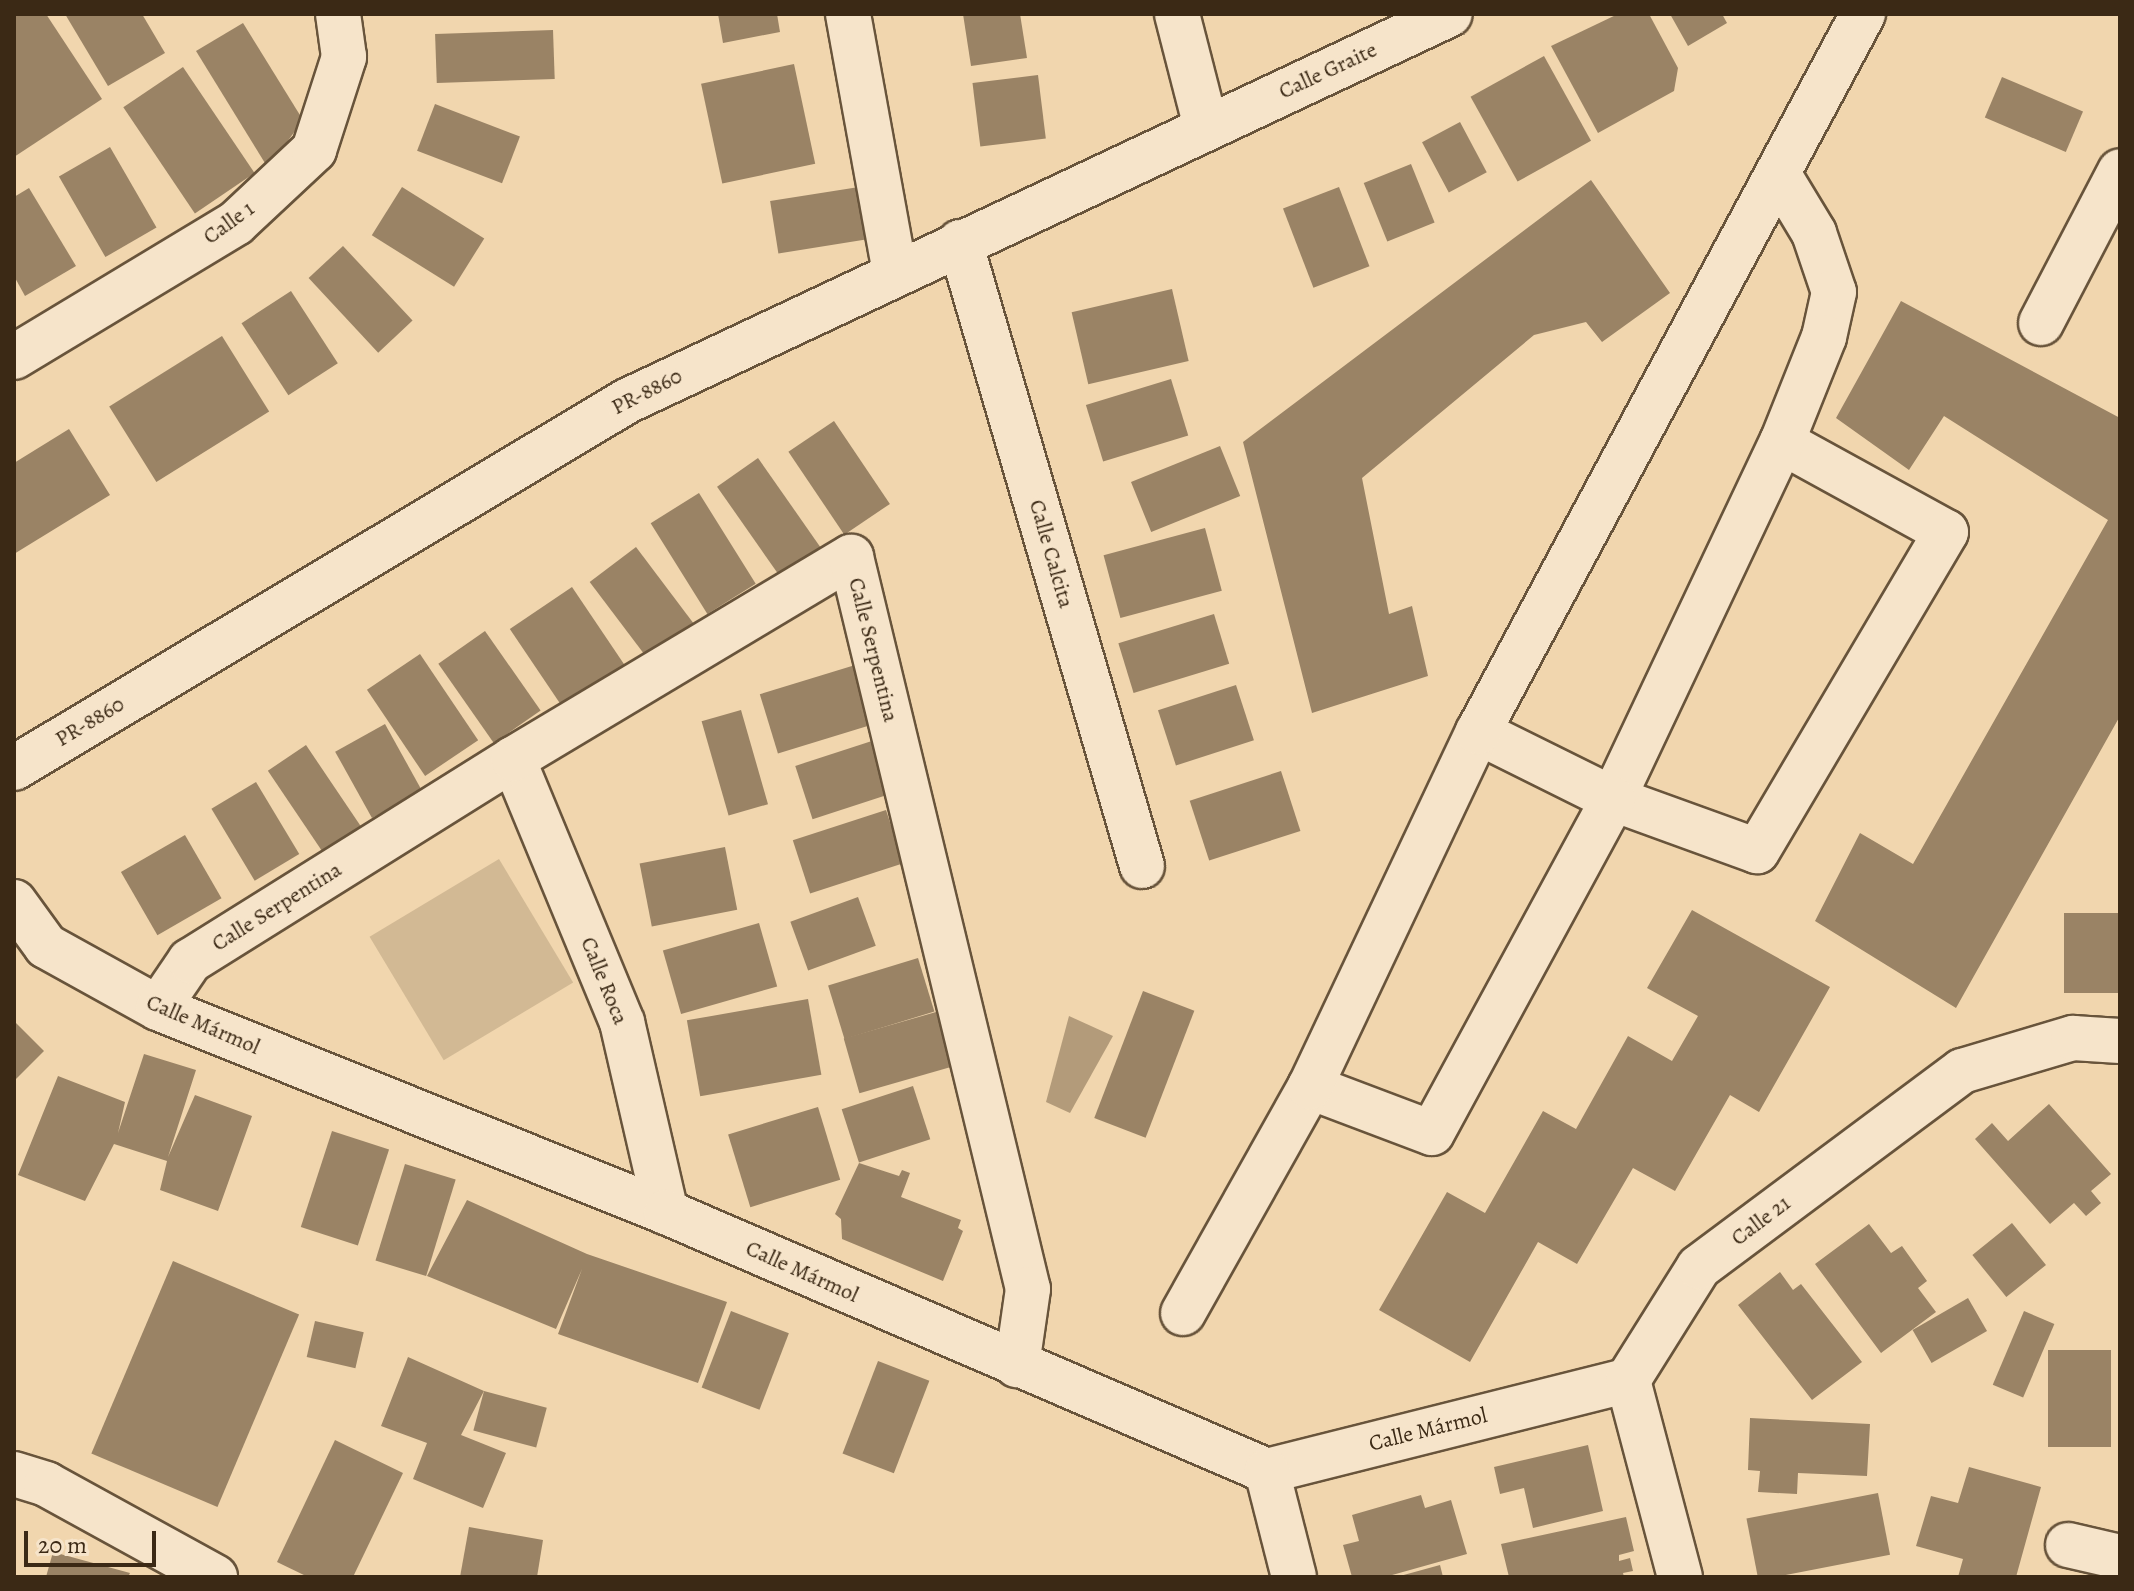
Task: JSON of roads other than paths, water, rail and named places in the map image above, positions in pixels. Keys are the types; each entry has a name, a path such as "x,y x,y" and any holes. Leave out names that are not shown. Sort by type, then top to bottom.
{"street":[{"name":"Calle 1","path":"14,357 236,223 314,150 344,57 338,14"},
{"path":"848,14 895,273"},
{"path":"1177,14 1206,127"},
{"name":"Calle Graite","path":"1206,127 1450,14"},
{"path":"1183,1313 1310,1087 1478,732 1863,14"},
{"name":"PR-8860","path":"14,768 627,401 1206,127"},
{"path":"2041,323 2120,171"},
{"path":"1310,1087 1432,1133 1613,799 1782,442 1824,337 1834,292 1814,233 1779,175"},
{"name":"Calle Calcita","path":"960,242 1142,866"},
{"path":"1478,732 1613,799 1757,851 1946,532 1782,442"},
{"name":"Calle Serpentina","path":"158,1008 190,961 513,759 851,557 1028,1289 1017,1365"},
{"name":"Calle Roca","path":"513,759 622,1022 666,1212"},
{"name":"Calle Mármol","path":"14,902 46,946 158,1008 666,1212 1267,1471 1628,1380"},
{"name":"Calle 21","path":"1628,1380 1699,1267 1962,1071 2073,1038 2120,1041"},
{"path":"1628,1380 1680,1577"},
{"path":"1267,1471 1294,1577"},
{"path":"14,1474 46,1484 215,1577"},
{"path":"2068,1545 2120,1557"}]}
